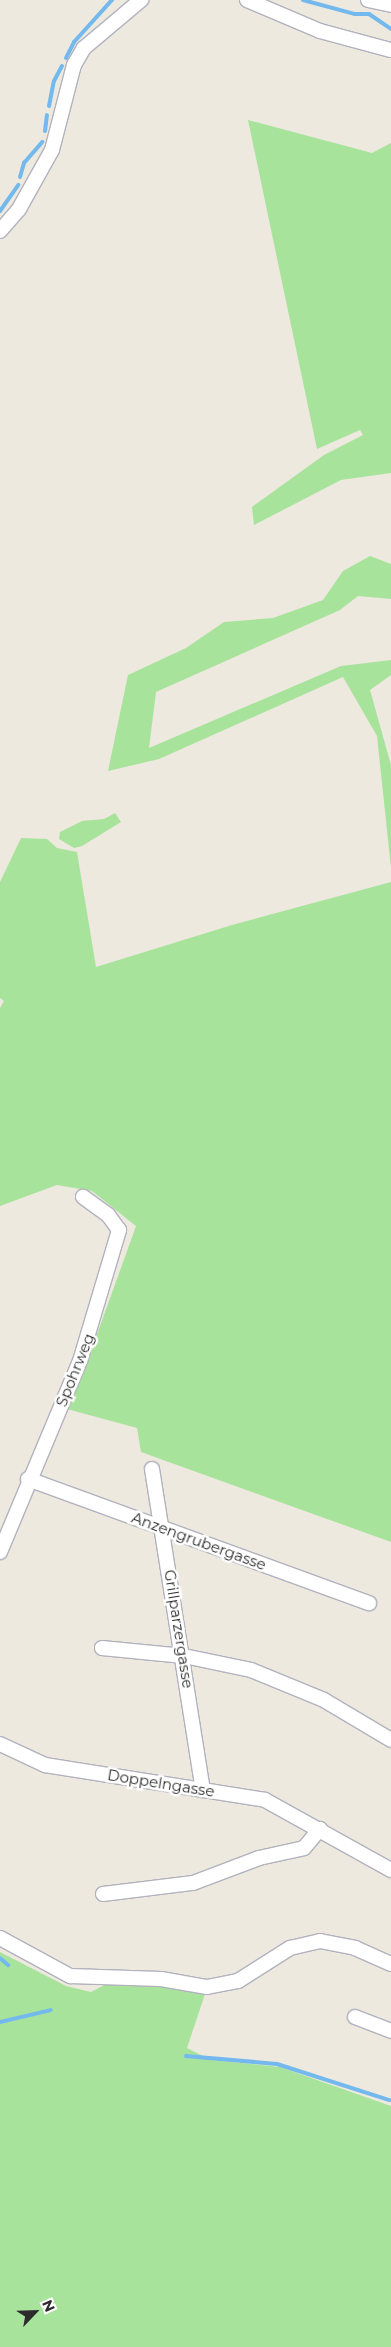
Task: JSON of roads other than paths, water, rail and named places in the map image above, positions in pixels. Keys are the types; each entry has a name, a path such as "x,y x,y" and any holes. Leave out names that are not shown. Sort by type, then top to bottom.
{"street":[{"path":"0,231 19,209 52,150 78,60 84,48 116,18 141,0"},
{"path":"247,0 320,31 391,50"},
{"path":"368,0 391,4"},
{"name":"Spohrweg","path":"0,1552 28,1479 80,1361 120,1230 108,1215 83,1197"},
{"name":"Grillparzergasse","path":"152,1469 164,1528 203,1790"},
{"name":"Anzengrubergasse","path":"28,1479 369,1603"},
{"path":"102,1648 184,1656 251,1670 324,1700 391,1740"},
{"name":"Doppelngasse","path":"0,1744 45,1764 265,1800 391,1870"},
{"path":"103,1894 193,1883 259,1858 304,1848 320,1829"},
{"path":"0,1938 70,1976 161,1979 207,1987 238,1981 290,1948 320,1941 355,1948 391,1964"},
{"path":"355,2017 391,2031"}],"waterway":[{"path":"66,58 74,42 112,0"},
{"path":"303,0 355,14 369,14 391,29"},
{"path":"49,106 54,81 62,66"},
{"path":"45,131 47,115"},
{"path":"20,177 24,163 42,142"},
{"path":"0,211 18,185"},
{"path":"0,1958 8,1965"},
{"path":"0,2022 51,2010"},
{"path":"186,2056 277,2064 389,2100"}]}
